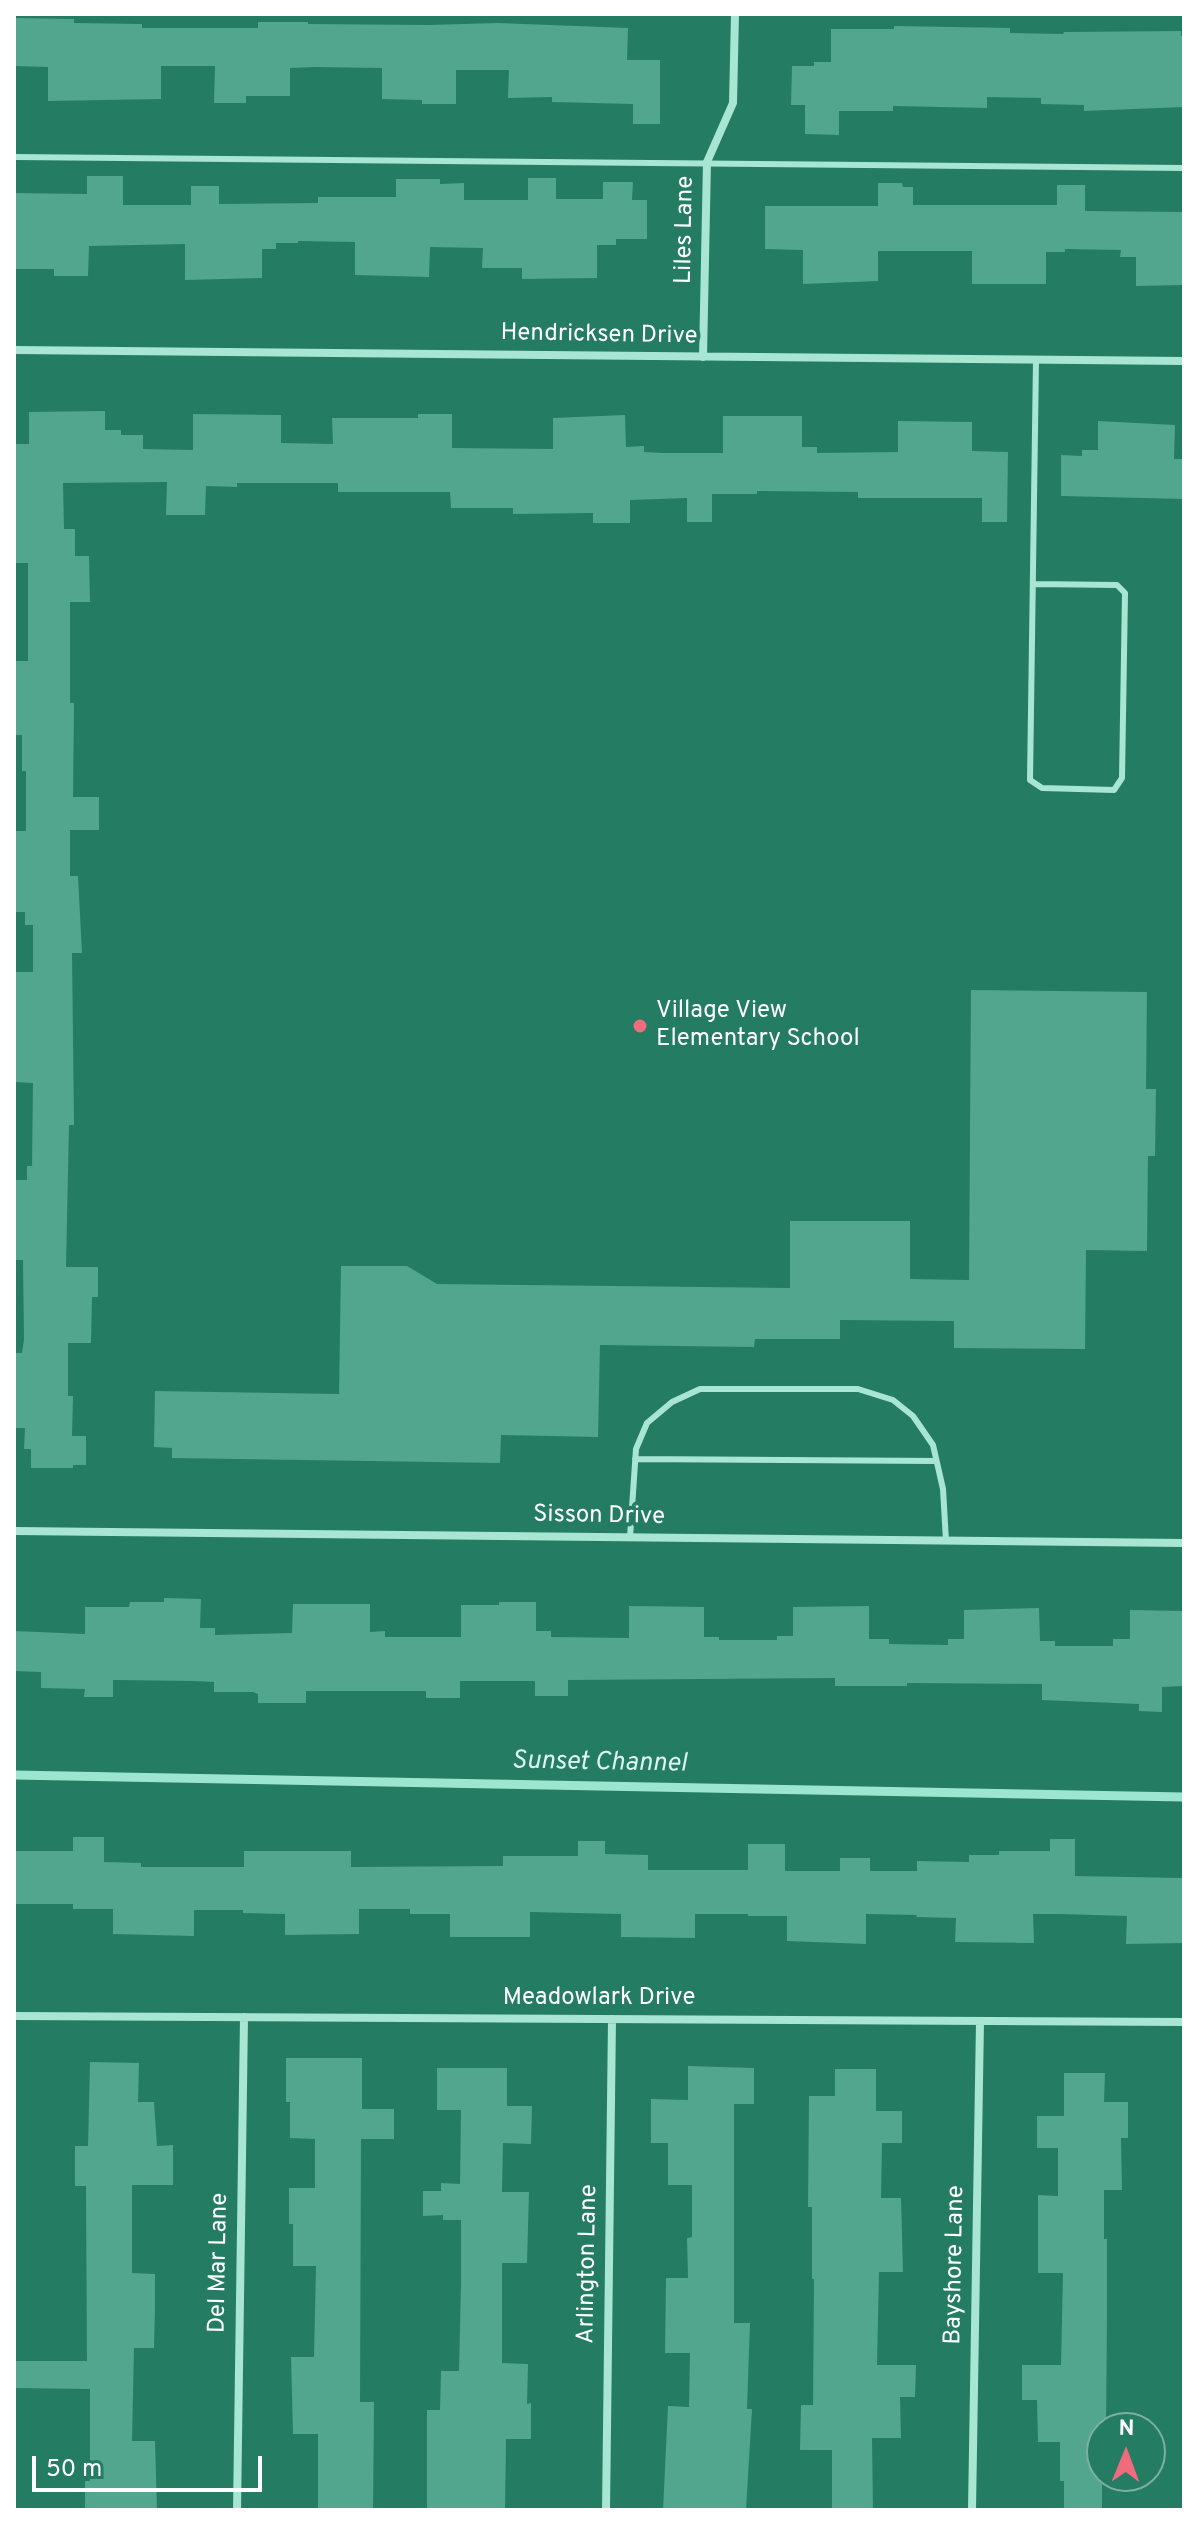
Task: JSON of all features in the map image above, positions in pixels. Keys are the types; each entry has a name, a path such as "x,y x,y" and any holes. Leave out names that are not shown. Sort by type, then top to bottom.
{"street":[{"name":"Liles Lane","path":"703,357 707,162 733,103 735,14"},
{"name":"Hendricksen Drive","path":"14,350 1184,361"},
{"name":"Sisson Drive","path":"14,1531 1184,1543"},
{"name":"Meadowlark Drive","path":"14,2016 1184,2022"},
{"name":"Del Mar Lane","path":"237,2510 244,2017"},
{"name":"Arlington Lane","path":"606,2510 612,2019"},
{"name":"Bayshore Lane","path":"972,2510 980,2021"}],"lane":[{"path":"14,157 1184,168"},
{"path":"1033,584 1117,585 1125,593 1122,778 1114,790 1042,788 1030,780 1036,360"},
{"path":"630,1537 636,1449 647,1423 672,1402 700,1389 858,1389 893,1400 913,1416 933,1445 943,1489 946,1541"},
{"path":"635,1459 936,1461"}],"building":[{"path":"14,18 142,24 142,28 258,28 258,22 308,22 498,23 628,28 627,60 660,60 660,124 633,124 633,104 552,102 552,97 508,98 509,70 456,70 456,104 382,99 382,68 316,67 290,68 290,96 246,96 246,103 214,103 215,66 161,66 161,99 48,101 48,67 14,66"},
{"path":"894,26 1010,28 1010,33 1063,34 1181,31 1181,36 1184,36 1184,107 1084,111 1084,105 1041,104 1041,98 987,97 987,108 893,106 893,111 839,111 839,135 805,134 805,105 791,105 792,66 831,62 831,29 894,29"},
{"path":"87,176 123,176 123,205 191,205 191,186 219,186 219,204 318,203 318,197 396,197 396,179 440,179 440,184 464,183 464,200 528,200 528,178 556,178 556,199 603,199 603,182 633,182 632,200 647,200 647,239 616,239 616,245 597,245 597,278 522,279 522,268 482,268 483,248 430,247 429,277 355,275 355,242 298,241 276,243 276,249 262,249 262,278 185,280 185,244 89,246 88,276 54,276 54,269 14,269 14,193 87,194"},
{"path":"878,183 902,183 903,187 913,187 913,205 1057,205 1057,185 1085,185 1085,211 1184,212 1184,285 1136,286 1136,257 1120,257 1121,250 1065,249 1065,252 1046,252 1046,284 972,284 972,251 878,251 878,281 803,284 803,250 765,249 765,206 878,206"},
{"path":"105,411 105,430 121,430 121,435 143,435 143,449 193,450 193,414 281,415 281,443 333,444 332,418 418,418 418,414 452,414 452,448 553,449 553,418 625,415 626,447 644,446 644,452 663,453 723,453 723,416 802,416 802,447 817,447 817,453 898,452 898,421 972,422 972,451 1008,452 1007,522 982,522 982,498 858,498 858,492 757,491 757,494 712,494 712,522 687,522 687,498 630,500 630,523 593,523 593,513 513,514 513,508 451,508 450,492 338,492 338,483 206,486 205,515 166,515 167,482 63,483 64,529 75,529 75,556 89,556 90,602 70,602 70,703 74,703 73,797 99,797 99,830 70,830 70,876 78,876 82,953 72,953 74,1125 69,1125 66,1267 98,1267 98,1297 92,1297 91,1343 68,1343 68,1396 73,1396 72,1436 86,1436 86,1465 31,1468 31,1449 24,1449 25,1428 14,1428 14,1353 22,1353 24,1339 23,1260 14,1260 14,1180 27,1180 27,1166 32,1166 33,1083 14,1082 14,972 33,972 33,925 25,925 25,912 14,912 14,831 26,831 26,771 22,771 22,735 14,735 14,661 28,661 28,563 14,563 14,444 29,444 29,412"},
{"path":"1098,421 1175,425 1174,459 1184,459 1184,499 1061,496 1061,455 1082,456 1082,450 1098,450"},
{"path":"971,990 1147,992 1146,1089 1156,1089 1155,1156 1148,1156 1147,1251 1086,1250 1085,1349 954,1348 954,1321 840,1320 840,1339 755,1339 754,1347 600,1345 598,1437 501,1435 500,1463 172,1458 172,1448 154,1447 155,1391 339,1394 341,1266 407,1266 437,1284 790,1288 790,1221 910,1221 910,1279 969,1280"},
{"path":"164,1598 201,1599 200,1628 215,1628 215,1635 292,1633 293,1604 370,1604 370,1632 385,1631 385,1637 461,1637 461,1605 536,1602 536,1631 551,1631 551,1637 629,1638 629,1606 704,1607 704,1637 777,1640 777,1636 793,1636 793,1607 869,1606 869,1639 889,1639 889,1644 948,1645 948,1639 964,1639 964,1610 1039,1608 1040,1641 1055,1641 1055,1646 1113,1646 1113,1639 1130,1639 1130,1610 1184,1611 1184,1686 1162,1687 1162,1712 1139,1711 1139,1704 1042,1700 1042,1684 835,1686 835,1678 568,1680 568,1696 535,1696 535,1681 460,1681 460,1698 426,1698 426,1691 306,1691 306,1703 258,1703 258,1694 253,1692 214,1692 214,1682 194,1681 113,1680 113,1697 84,1697 85,1689 41,1688 41,1672 14,1671 14,1631 85,1634 85,1607 129,1607 130,1602 164,1602"},
{"path":"73,1837 104,1837 104,1862 141,1863 141,1867 244,1867 244,1851 351,1851 351,1867 503,1866 503,1856 578,1856 578,1841 605,1841 605,1854 648,1855 648,1870 748,1870 748,1844 785,1844 785,1871 840,1871 840,1858 870,1858 870,1871 917,1871 917,1861 969,1862 969,1855 999,1855 999,1851 1050,1851 1050,1839 1075,1839 1075,1876 1184,1878 1184,1943 1126,1944 1127,1916 1060,1914 1033,1914 1034,1943 955,1942 956,1918 866,1914 866,1944 787,1941 787,1916 748,1914 695,1914 695,1938 621,1937 621,1914 530,1912 530,1937 450,1937 450,1914 410,1914 410,1909 359,1909 359,1934 285,1935 285,1914 194,1910 194,1936 113,1934 113,1909 73,1909 73,1904 14,1904 14,1851 73,1851"},
{"path":"286,2058 362,2058 362,2109 394,2109 394,2139 361,2139 360,2402 374,2402 373,2510 318,2510 318,2434 293,2434 291,2357 314,2357 316,2266 293,2266 289,2188 315,2188 315,2139 290,2138"},
{"path":"90,2062 139,2063 138,2102 154,2102 157,2146 173,2145 173,2185 132,2185 132,2273 155,2274 155,2307 154,2348 134,2348 132,2441 155,2441 157,2510 85,2510 85,2481 90,2481 90,2389 14,2388 14,2361 87,2361 86,2186 75,2186 75,2146 88,2146"},
{"path":"688,2066 754,2068 754,2104 734,2104 734,2323 750,2323 747,2409 752,2409 746,2510 663,2510 668,2406 689,2407 690,2353 665,2353 666,2278 688,2278 687,2238 692,2237 692,2185 668,2185 668,2143 651,2143 651,2099 688,2100"},
{"path":"437,2068 507,2068 507,2106 532,2106 531,2144 503,2143 502,2192 529,2192 527,2263 502,2263 502,2363 528,2364 527,2404 531,2403 531,2439 506,2439 505,2510 427,2510 427,2410 440,2410 441,2371 459,2371 461,2284 461,2220 443,2220 443,2215 423,2216 423,2191 441,2191 441,2183 460,2184 461,2110 437,2110"},
{"path":"835,2069 876,2069 876,2111 902,2111 902,2143 882,2143 881,2198 901,2198 903,2272 879,2272 877,2365 916,2365 915,2397 900,2397 901,2438 872,2438 873,2510 832,2510 832,2450 800,2450 801,2405 813,2405 814,2279 812,2207 808,2207 809,2096 835,2096"},
{"path":"1064,2073 1105,2073 1104,2102 1128,2102 1128,2138 1121,2138 1122,2190 1104,2190 1104,2239 1107,2239 1106,2412 1086,2412 1086,2492 1102,2492 1102,2510 1064,2510 1060,2442 1038,2442 1037,2400 1022,2400 1022,2365 1061,2365 1063,2273 1038,2273 1038,2195 1058,2196 1058,2148 1037,2148 1037,2116 1064,2116"}],"waterway":[{"name":"Sunset Channel","path":"14,1775 1184,1797"}],"place":[{"name":"Village View Elementary School","path":"640,1026"}]}
